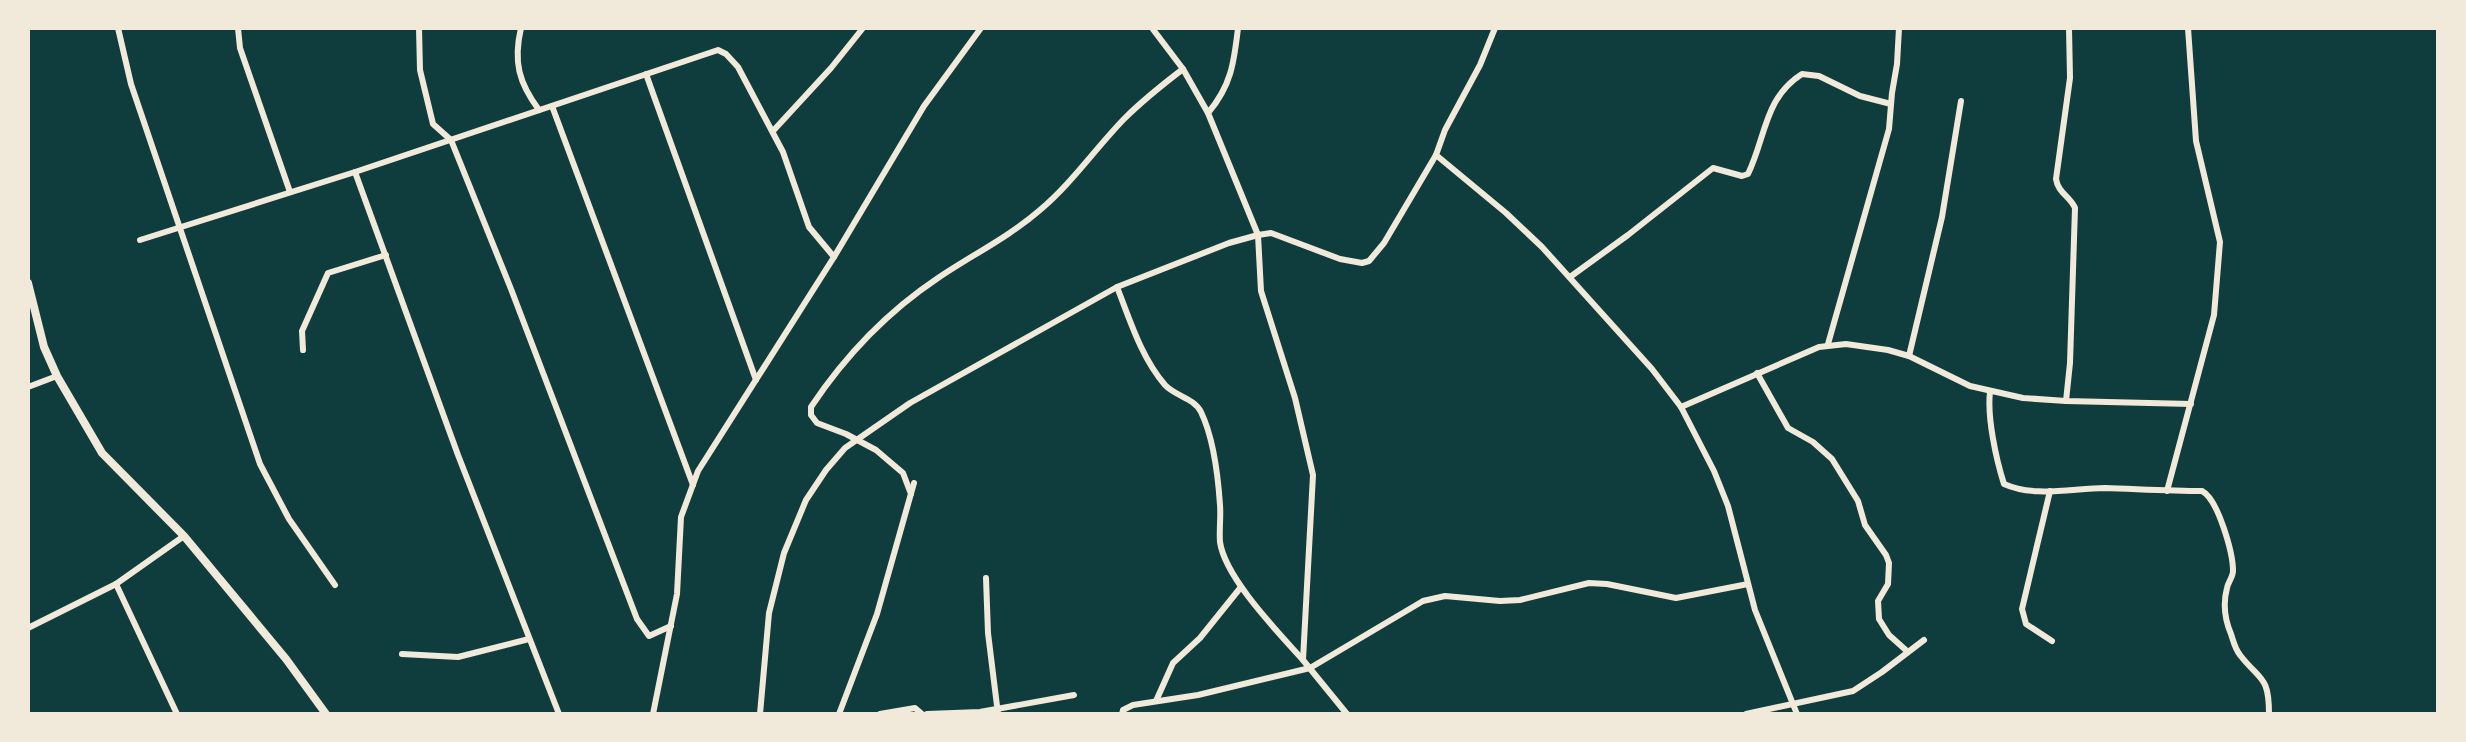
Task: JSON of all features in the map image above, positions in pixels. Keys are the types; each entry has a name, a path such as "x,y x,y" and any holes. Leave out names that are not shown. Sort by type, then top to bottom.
{"main road":[{"path":"28,283 44,347 57,376 102,453 184,536 286,659 326,714"}],"street":[{"path":"118,28 131,84 260,464 289,519 335,585"},
{"path":"238,28 240,48 290,192"},
{"path":"419,28 420,70 434,124 451,140 511,289 637,619 649,636 671,626"},
{"path":"521,28 516,48 517,64 529,98 539,110"},
{"path":"773,131 831,68 862,28"},
{"path":"653,714 677,594 681,517 698,471 834,257 924,106 981,28"},
{"path":"1152,28 1183,69 1208,113 1258,235 1261,291 1295,398 1314,475 1303,660"},
{"path":"1208,113 1221,99 1228,83 1235,57 1238,28"},
{"path":"760,714 770,613 784,553 806,500 837,456 910,403 1117,287 1229,243 1258,235 1280,235 1340,259 1362,263 1369,261 1384,243 1436,155 1444,130 1480,65 1495,28"},
{"path":"1828,344 1889,129 1898,57 1899,28"},
{"path":"2066,401 2070,363 2075,208 2057,186 2056,174 2070,84 2069,28"},
{"path":"2167,491 2214,315 2220,242 2196,141 2188,28"},
{"path":"140,240 354,172 718,50 726,54 738,67 773,131 809,227 834,257"},
{"path":"911,494 903,473 876,450 858,439 817,423 811,415 811,407 841,364 887,318 937,279 1006,236 1043,208 1147,97 1183,69"},
{"path":"1570,277 1713,168 1742,176 1748,174 1769,111 1785,88 1802,74 1819,76 1860,96 1891,104"},
{"path":"646,75 756,380"},
{"path":"1909,356 1942,217 1960,101"},
{"path":"552,106 693,486"},
{"path":"1436,155 1506,213 1570,277 1644,360 1681,407 1714,471 1728,506 1762,629 1797,714"},
{"path":"354,172 458,455 559,714"},
{"path":"303,350 302,331 328,273 386,255"},
{"path":"1117,287 1137,339 1159,377 1167,387 1195,404 1201,412 1214,456 1220,504 1221,544 1241,587 1347,714"},
{"path":"1681,407 1828,344 1866,346 1909,356 1970,386 2023,398 2192,404"},
{"path":"1757,373 1788,428 1813,442 1832,459 1858,501 1865,525 1889,563 1888,584 1878,602 1879,619 1889,635 1908,652"},
{"path":"28,387 57,376"},
{"path":"1990,392 1989,404 2004,484 2050,491 2105,488 2202,491 2209,495 2229,548 2233,572 2226,593 2227,623 2238,654 2262,676 2269,696 2269,714"},
{"path":"839,714 877,614 914,483"},
{"path":"2050,491 2022,609 2026,624 2052,641"},
{"path":"28,628 116,584 184,536"},
{"path":"986,578 988,633 998,711"},
{"path":"1122,714 1123,710 1133,705 1198,695 1310,668 1423,601 1439,596 1508,601 1535,598 1589,583 1607,584 1676,598 1748,584"},
{"path":"116,584 177,714"},
{"path":"1156,701 1173,663 1200,638 1241,587"},
{"path":"402,654 458,657 529,639"},
{"path":"1746,714 1853,691 1924,640"},
{"path":"927,714 998,711 1074,695"},
{"path":"880,714 915,708 922,714"}]}
